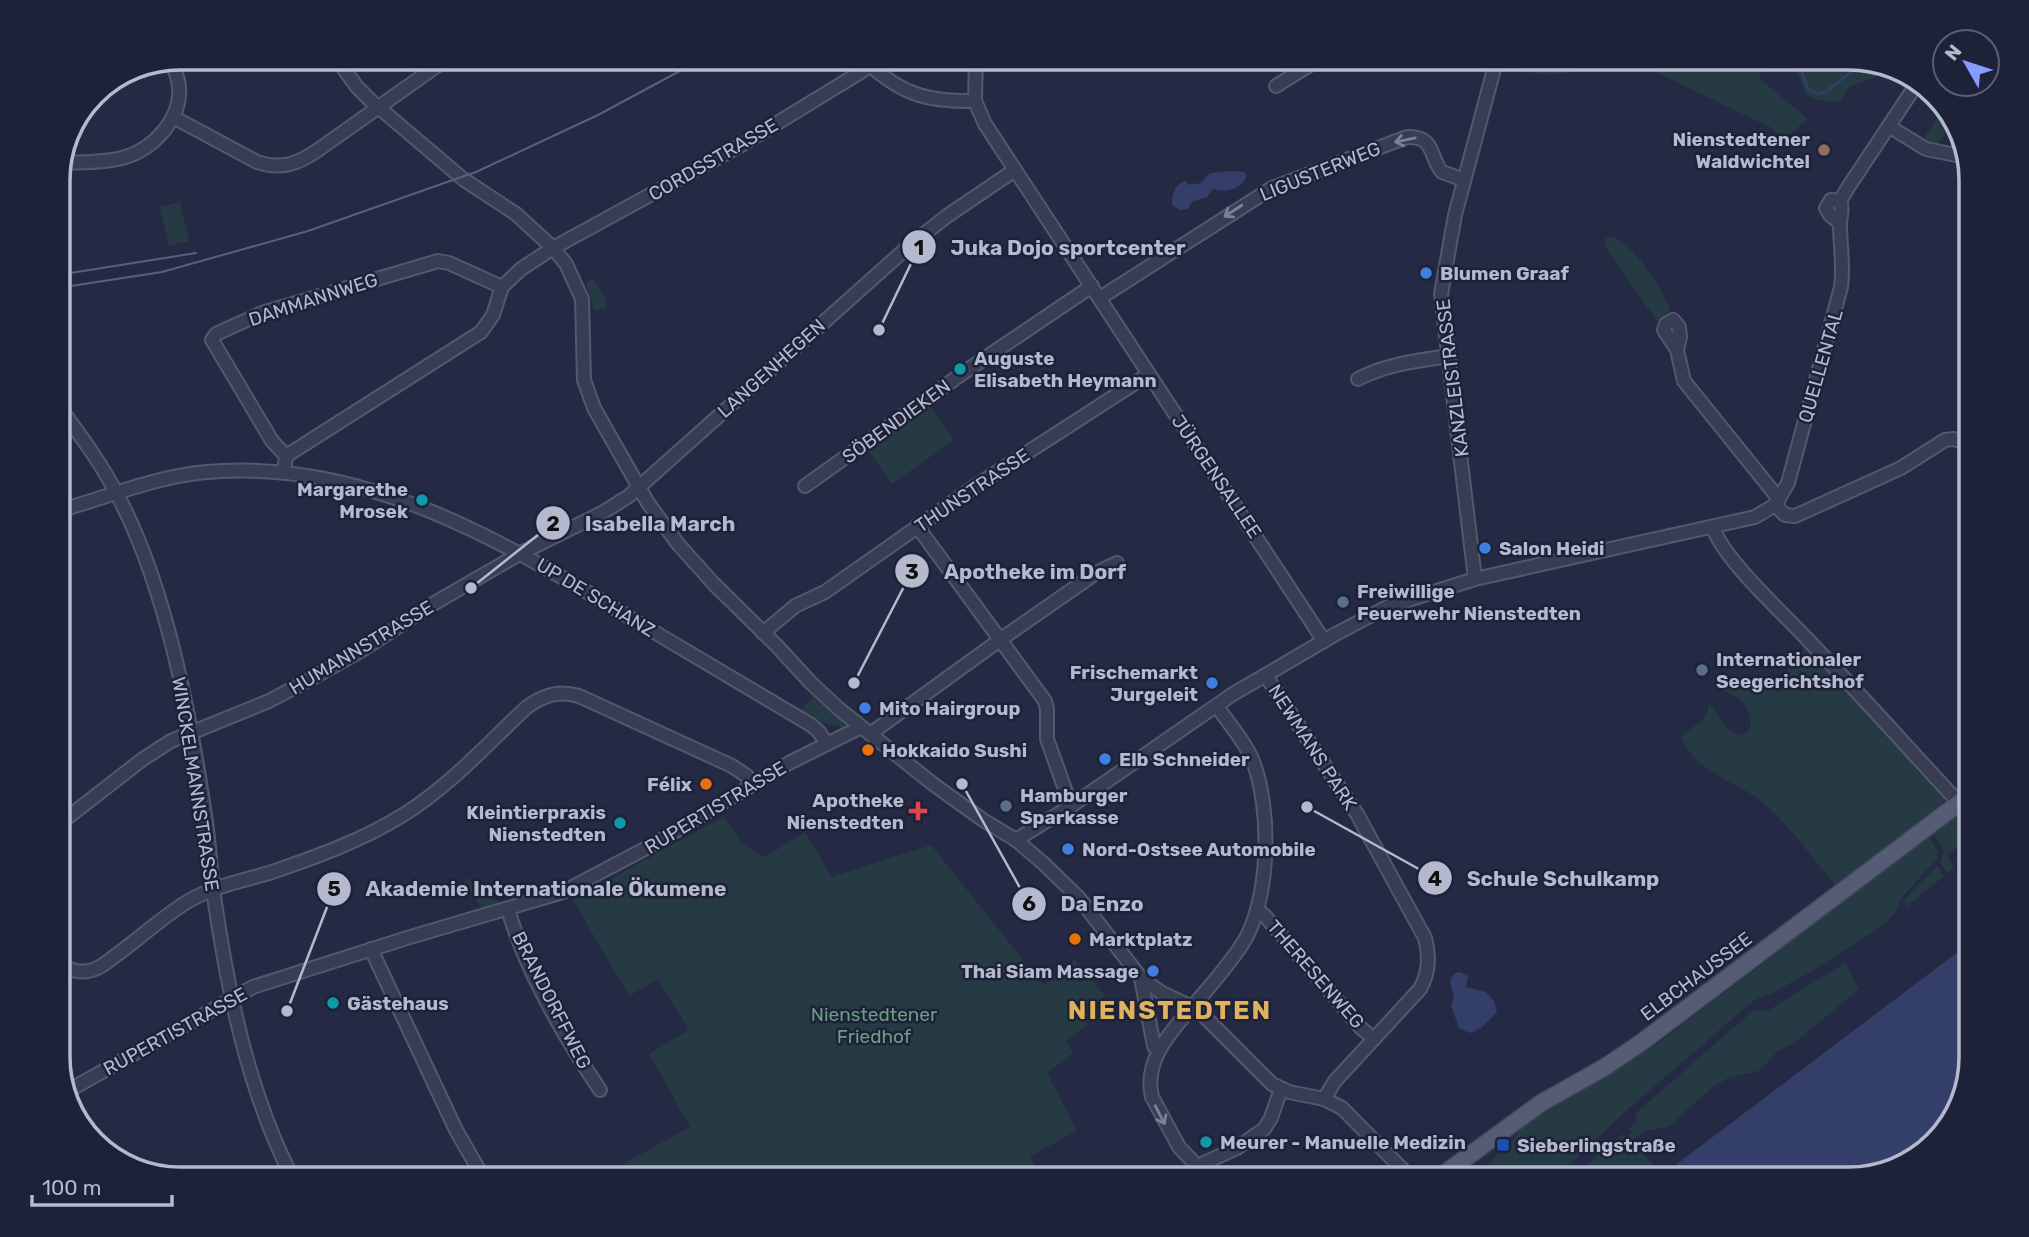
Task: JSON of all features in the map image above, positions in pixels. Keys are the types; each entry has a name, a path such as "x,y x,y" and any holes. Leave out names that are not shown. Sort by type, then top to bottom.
{"main road":[{"name":"ELBCHAUSSEE","path":"1453,1167 1541,1103 1605,1067 1642,1042 1959,804"}],"street":[{"path":"345,70 357,87 379,107 471,185 516,214 553,248 566,264 582,299 587,393 638,488 678,544 714,584 821,694 943,792 1016,840 1078,897 1141,978 1162,993 1192,1007 1265,1078 1281,1089 1334,1103 1349,1114 1400,1167"},
{"path":"173,117 257,162 276,167 310,156 431,70"},
{"name":"CORDSSTRASSE","path":"553,248 743,144 853,70"},
{"path":"878,70 917,95 939,100 975,101"},
{"name":"JÜRGENSALLEE","path":"976,70 975,101 985,124 1324,641"},
{"path":"1276,86 1302,70"},
{"name":"KANZLEISTRASSE","path":"1475,579 1441,294 1464,180 1494,70"},
{"path":"72,162 108,160 133,154 154,140 173,117 179,86 174,71"},
{"name":"QUELLENTAL","path":"1777,502 1788,483 1841,287 1843,261 1840,223 1826,208 1831,200 1840,201 1913,91"},
{"path":"1890,127 1926,149 1956,155"},
{"name":"LIGUSTERWEG","path":"1100,298 1272,188 1407,137 1424,140 1442,172 1464,180"},
{"name":"LANGENHEGEN","path":"521,553 603,513 638,488 909,246 947,216 1015,170"},
{"path":"285,473 286,456 481,332 493,316 502,287 521,269 553,248"},
{"name":"DAMMANNWEG","path":"286,456 272,441 212,340 216,334 262,313 438,261 449,263 502,287"},
{"name":"SÖBENDIEKEN","path":"805,486 962,373 1092,286"},
{"path":"1677,350 1684,381 1785,515 1794,516 1901,468 1945,440 1959,440"},
{"path":"1357,379 1377,369 1449,356"},
{"name":"THUNSTRASSE","path":"763,632 795,606 825,592 917,526 1149,374"},
{"name":"WINCKELMANNSTRASSE","path":"70,421 97,458 116,492 152,577 172,648 190,732 232,997 261,1106 288,1167"},
{"name":"UP DE SCHANZ","path":"70,507 144,483 194,473 226,471 285,473 336,481 400,499 451,518 521,553 811,725 827,744"},
{"path":"1016,840 1071,806 1217,706 1324,641 1402,601 1475,579 1755,517 1777,502"},
{"path":"917,526 1045,701 1045,734 1071,806"},
{"path":"1713,527 1716,538 1741,569 1959,793"},
{"name":"HUMANNSTRASSE","path":"70,816 143,759 171,741 268,701 309,680 521,553"},
{"name":"RUPERTISTRASSE","path":"74,1087 253,987 563,892 591,879 789,762 866,730 1096,573 1117,563"},
{"name":"NEWMANS PARK","path":"1266,676 1363,824 1425,939 1428,954 1424,981 1414,997 1335,1081 1324,1099"},
{"path":"70,970 99,968 204,891 271,872 325,852 401,817 446,783 527,707 554,693 579,696 698,750 740,771 753,785"},
{"path":"1198,1167 1179,1147 1152,1097 1151,1079 1158,1050 1181,1017 1243,945 1257,910 1264,880 1264,833 1257,775 1248,751 1217,706"},
{"name":"BRANDORFFWEG","path":"508,909 542,990 600,1090"},
{"name":"THERESENWEG","path":"1257,910 1361,1028 1374,1039"},
{"path":"370,949 450,1118 477,1167"},
{"path":"1141,978 1154,1045 1158,1050"},
{"path":"1200,1167 1237,1148 1264,1129 1271,1118 1281,1089"}],"green space":[{"path":"1521,70 1577,70 1559,74"},
{"path":"1652,70 1769,70 1760,74 1760,79 1808,119 1783,140 1774,129"},
{"path":"1796,70 1849,70 1881,75 1849,87 1842,100 1819,100 1806,94"},
{"path":"1939,116 1947,130 1937,146 1922,141"},
{"path":"180,202 189,241 169,246 160,207"},
{"path":"1609,236 1627,246 1636,255 1661,291 1670,311 1657,321 1606,248 1604,241"},
{"path":"593,278 605,298 607,308 594,310 586,283"},
{"path":"929,404 954,440 892,484 866,447"},
{"path":"1805,648 1943,792 1945,798 1938,809 1835,885 1770,809 1700,763 1681,737 1703,720 1709,703 1728,729 1741,736 1749,731 1750,714 1746,707 1736,697 1714,686 1725,675 1738,683 1751,686 1777,677 1780,679"},
{"path":"813,697 843,722 844,728 822,723 800,711"},
{"path":"1959,812 1959,846 1947,855 1954,867 1947,873 1940,863 1944,851 1935,837 1930,839 1937,850 1938,858 1902,897 1894,915 1876,930 1812,971 1755,1000 1628,1109 1567,1167 1484,1167 1522,1128 1543,1113 1657,1044"},
{"name":"Nienstedtener Friedhof","path":"724,816 742,844 765,857 805,832 831,877 931,845 1043,985 1075,959 1105,996 1081,1015 1088,1024 1066,1042 1074,1052 1047,1073 1077,1131 1030,1156 1036,1167 618,1167 690,1127 649,1054 689,1030 658,979 629,996 573,900"},
{"path":"1937,866 1944,876 1906,907 1905,899"},
{"path":"468,878 499,903 481,908 464,882"},
{"path":"1845,963 1859,989 1794,1043 1777,1052 1759,1071 1730,1077 1715,1085 1668,1127 1644,1131 1632,1140 1655,1167 1584,1167 1623,1134 1626,1137 1632,1133 1629,1129 1637,1120 1635,1114 1755,1009 1766,1012"}],"water":[{"path":"1244,172 1247,176 1237,187 1223,191 1213,189 1207,197 1192,202 1188,209 1180,210 1172,205 1174,190 1181,183 1185,181 1189,185 1199,185 1210,173"},
{"path":"1959,951 1959,1057 1955,1086 1951,1099 1936,1124 1916,1144 1891,1159 1864,1166 1673,1167"},
{"path":"1459,972 1468,976 1466,987 1486,992 1494,1001 1497,1012 1481,1028 1470,1033 1459,1028 1451,1005 1454,997 1450,981 1454,974"}],"waterway":[{"path":"1801,70 1808,89 1818,94 1827,91 1854,70"}],"tram line":[{"path":"70,286 162,272 308,231 476,172 598,115 682,70"},
{"path":"70,273 196,253"}],"place":[{"name":"Nienstedtener Waldwichtel","path":"1824,150"},
{"name":"Blumen Graaf","path":"1426,273"},
{"name":"Juka Dojo sportcenter","path":"879,330"},
{"name":"Auguste Elisabeth Heymann","path":"960,369"},
{"name":"Margarethe Mrosek","path":"422,500"},
{"name":"Salon Heidi","path":"1485,548"},
{"name":"Isabella March","path":"471,588"},
{"name":"Freiwillige Feuerwehr Nienstedten","path":"1343,602"},
{"name":"Internationaler Seegerichtshof","path":"1702,670"},
{"name":"Apotheke im Dorf","path":"854,683"},
{"name":"Frischemarkt Jurgeleit","path":"1212,683"},
{"name":"Mito Hairgroup","path":"865,708"},
{"name":"Hokkaido Sushi","path":"868,750"},
{"name":"Elb Schneider","path":"1105,759"},
{"name":"Félix","path":"706,784"},
{"name":"Da Enzo","path":"962,784"},
{"name":"Hamburger Sparkasse","path":"1006,806"},
{"name":"Schule Schulkamp","path":"1307,807"},
{"name":"Apotheke Nienstedten","path":"918,811"},
{"name":"Kleintierpraxis Nienstedten","path":"620,823"},
{"name":"Nord-Ostsee Automobile","path":"1068,849"},
{"name":"Marktplatz","path":"1075,939"},
{"name":"Thai Siam Massage","path":"1153,971"},
{"name":"Gästehaus","path":"333,1003"},
{"name":"Akademie Internationale Ökumene","path":"287,1011"},
{"name":"Meurer - Manuelle Medizin","path":"1206,1142"},
{"name":"Sieberlingstraße","path":"1503,1145"}],"district":[{"name":"NIENSTEDTEN","path":"1170,1010"}]}
